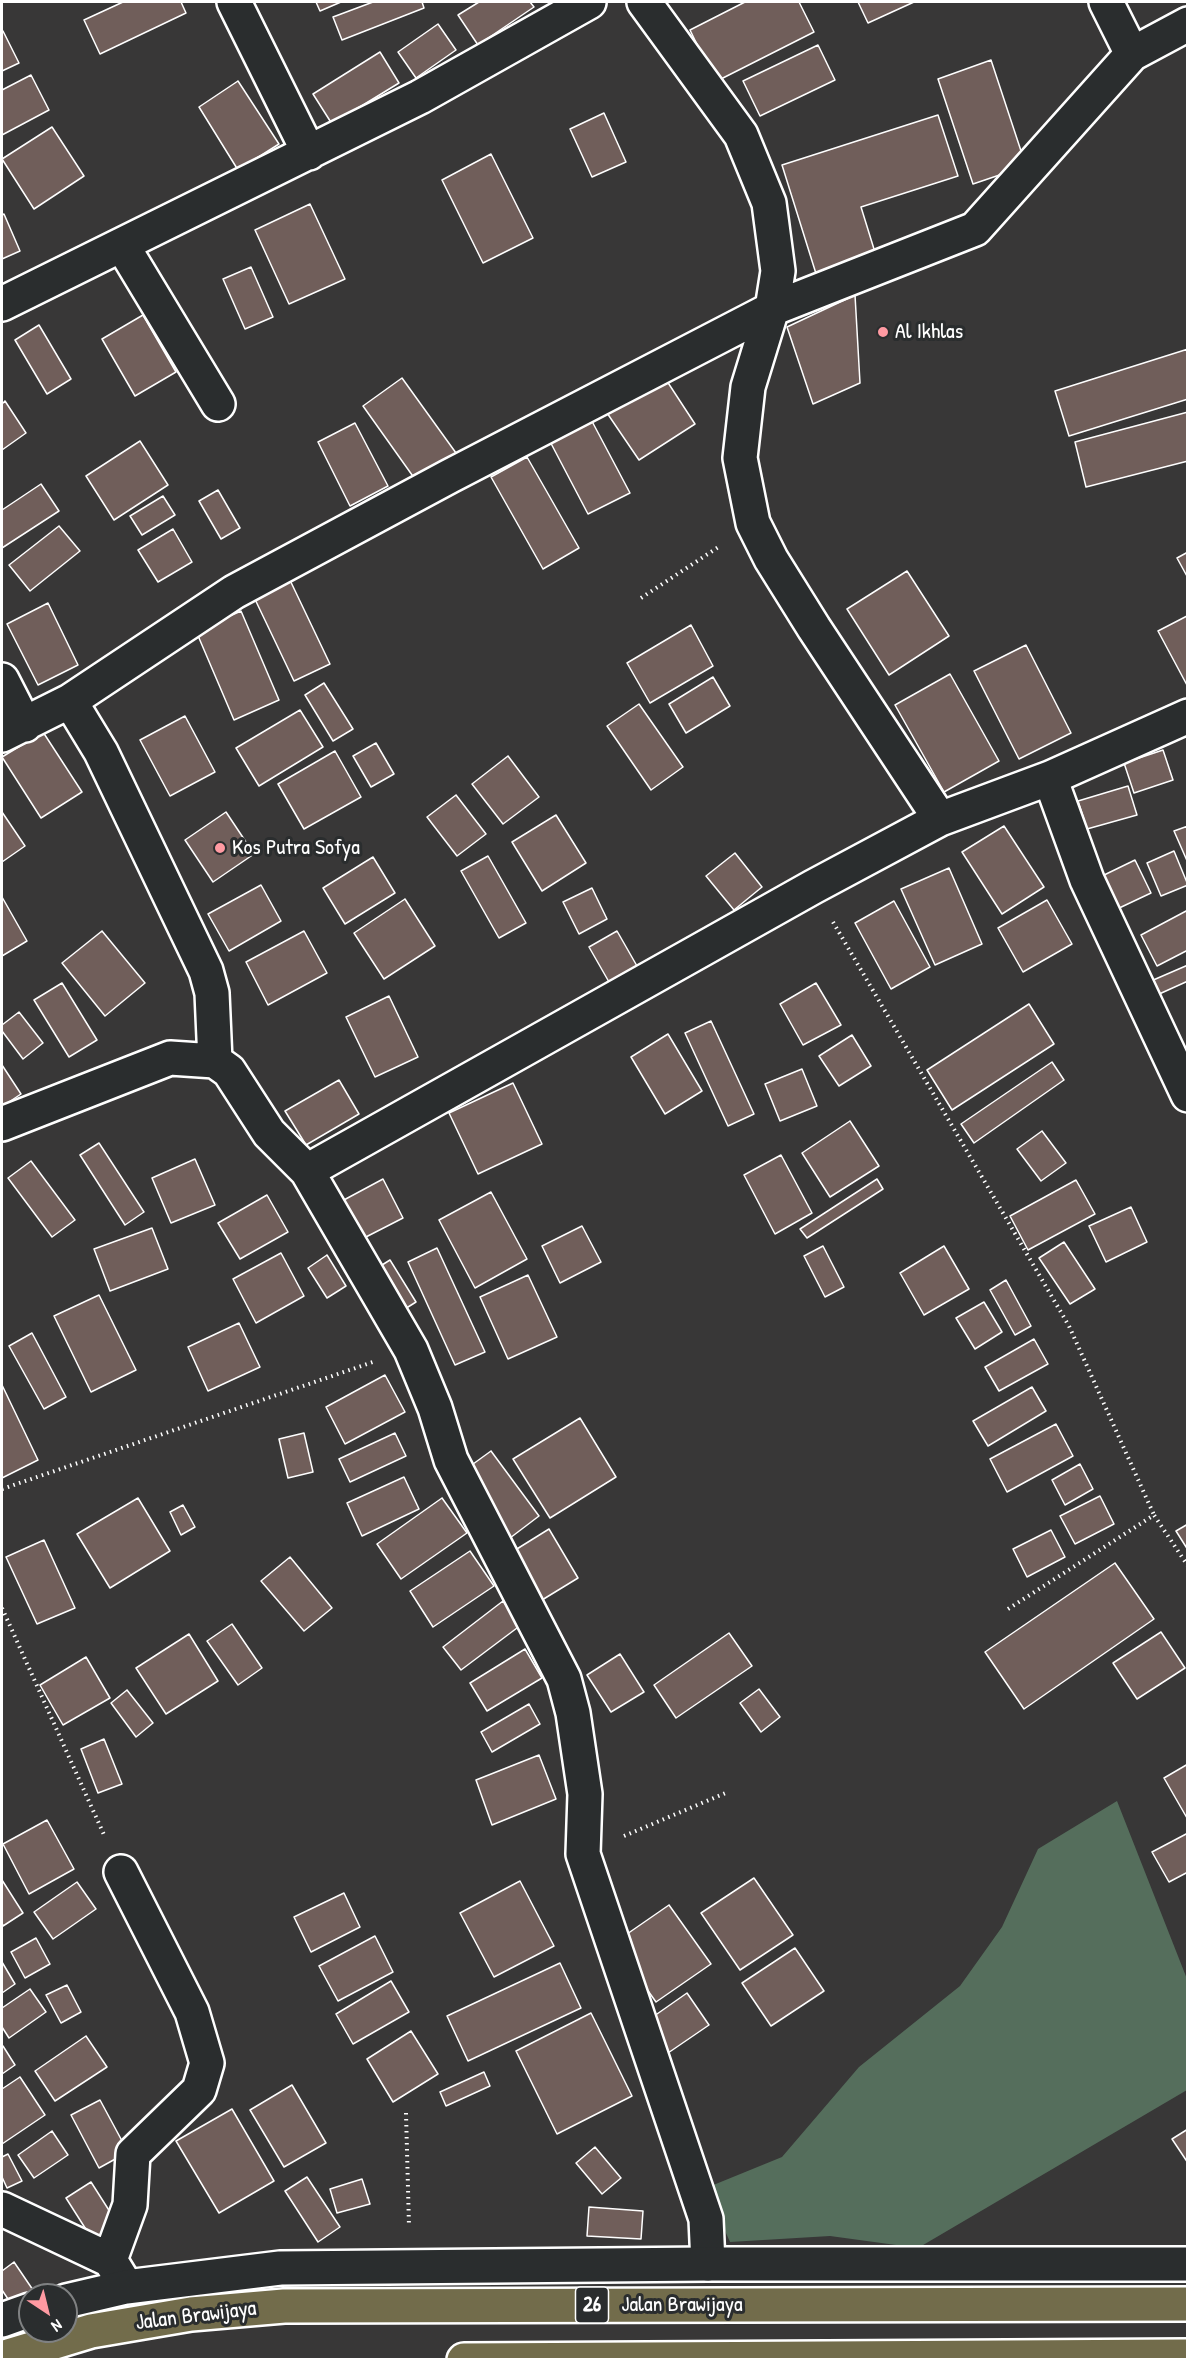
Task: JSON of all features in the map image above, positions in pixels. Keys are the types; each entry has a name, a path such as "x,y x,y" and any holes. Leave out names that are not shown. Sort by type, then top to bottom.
{"highway":[{"name":"Jalan Brawijaya","path":"2,2358 91,2331 191,2314 284,2306 1188,2304"},
{"path":"464,2360 1188,2355"}],"street":[{"path":"234,2 309,153"},
{"path":"2,303 420,97 589,2"},
{"path":"644,2 741,135 769,203 778,271 772,309 747,387 740,458 753,524 771,560 814,628 940,819"},
{"path":"1106,2 1132,54"},
{"path":"2,680 13,730 70,701 234,592 450,476 772,309 975,229 1132,54 1188,24"},
{"path":"122,245 218,404"},
{"path":"70,701 101,752 206,971 212,993 214,1061"},
{"path":"307,1171 813,887 940,819 1050,778 1188,716"},
{"path":"1050,778 1087,880 1188,1095"},
{"path":"2,1124 170,1058 214,1061 229,1071 269,1133 307,1171 411,1350 435,1408 451,1460 564,1679 573,1713 585,1794 583,1854 706,2219 708,2264"},
{"path":"118,2273 130,2205 133,2154 199,2090 207,2062 192,2012 121,1872"},
{"path":"2,2209 118,2273"},
{"path":"78,2295 118,2273 280,2268 708,2264 1188,2264"},
{"path":"2,2320 18,2314"}],"path":[{"path":"641,598 753,524"},
{"path":"813,887 1069,1326 1154,1515 1188,1566"},
{"path":"2,1489 411,1350"},
{"path":"1008,1609 1154,1515"},
{"path":"2,1608 121,1872"},
{"path":"583,1854 728,1792"},
{"path":"406,2113 410,2268"}],"green space":[{"path":"1117,1801 1187,1979 1187,2090 918,2248 830,2236 730,2242 706,2188 782,2157 859,2067 960,1986 1002,1927 1038,1849"}],"building":[{"path":"123,2 181,2 186,13 100,54 84,20"},
{"path":"316,2 341,2 320,11"},
{"path":"373,2 422,2 424,8 342,40 333,17"},
{"path":"479,2 530,2 534,7 478,45 458,15"},
{"path":"745,2 799,2 814,32 715,82 690,30"},
{"path":"858,2 914,2 868,23"},
{"path":"438,24 456,50 416,78 398,52"},
{"path":"2,32 19,63 2,71"},
{"path":"818,45 835,80 760,116 743,81"},
{"path":"380,52 399,83 332,124 313,94"},
{"path":"991,60 1026,166 973,184 938,79"},
{"path":"31,75 49,110 2,135 2,90"},
{"path":"238,81 279,144 238,170 199,107"},
{"path":"604,113 626,162 592,177 570,129"},
{"path":"938,115 958,176 861,207 878,262 818,280 782,165"},
{"path":"52,127 84,176 34,209 2,159"},
{"path":"491,154 533,238 483,263 442,180"},
{"path":"310,204 345,279 289,304 255,230"},
{"path":"4,214 20,251 2,259 2,215"},
{"path":"251,267 273,317 245,329 223,279"},
{"path":"855,295 860,383 813,404 787,327"},
{"path":"143,315 176,372 135,396 102,339"},
{"path":"39,325 71,379 47,394 15,340"},
{"path":"1188,349 1188,399 1069,436 1055,391"},
{"path":"661,372 695,424 639,460 605,410"},
{"path":"402,378 456,453 417,482 363,406"},
{"path":"5,401 26,433 2,450 2,404"},
{"path":"586,410 630,493 588,514 545,432"},
{"path":"1188,412 1188,461 1086,487 1075,442"},
{"path":"355,423 388,486 350,506 318,442"},
{"path":"140,441 168,485 114,520 86,476"},
{"path":"527,457 579,548 543,569 491,477"},
{"path":"41,484 59,511 2,548 2,510"},
{"path":"218,490 240,528 221,539 199,501"},
{"path":"163,496 175,515 142,535 130,516"},
{"path":"59,526 80,551 30,591 9,565"},
{"path":"173,529 192,562 158,582 138,550"},
{"path":"1188,552 1188,578 1177,558"},
{"path":"907,571 949,636 889,675 847,609"},
{"path":"288,576 330,664 294,681 252,593"},
{"path":"48,603 78,665 38,685 7,624"},
{"path":"241,611 279,700 234,720 196,631"},
{"path":"1188,617 1188,687 1158,631"},
{"path":"691,625 713,666 650,703 627,663"},
{"path":"1026,645 1071,733 1019,759 974,671"},
{"path":"950,674 999,761 944,792 895,705"},
{"path":"713,677 730,706 686,733 669,704"},
{"path":"324,683 353,729 333,741 305,695"},
{"path":"639,704 683,767 651,790 607,726"},
{"path":"300,710 323,747 259,786 236,748"},
{"path":"185,716 215,772 170,796 140,740"},
{"path":"43,732 82,792 41,818 2,757"},
{"path":"376,743 394,774 371,787 353,756"},
{"path":"1163,750 1173,780 1134,793 1124,763"},
{"path":"335,751 361,797 304,829 278,784"},
{"path":"508,756 539,797 503,824 472,784"},
{"path":"1128,786 1137,815 1087,829 1078,801"},
{"path":"456,795 486,834 457,856 427,817"},
{"path":"2,812 25,846 2,862"},
{"path":"226,812 254,854 213,882 185,840"},
{"path":"556,815 586,863 542,891 512,842"},
{"path":"1004,826 1044,887 1002,914 962,852"},
{"path":"1188,826 1188,863 1174,831"},
{"path":"1174,851 1188,885 1161,896 1147,863"},
{"path":"735,853 762,887 734,910 706,876"},
{"path":"488,856 526,923 499,938 461,871"},
{"path":"373,857 395,893 345,924 323,888"},
{"path":"1135,860 1151,893 1115,910 1100,877"},
{"path":"949,868 982,944 935,965 901,889"},
{"path":"261,885 281,921 229,951 208,914"},
{"path":"592,888 607,919 579,934 563,902"},
{"path":"2,897 27,941 2,956"},
{"path":"405,899 435,946 384,979 354,933"},
{"path":"1047,900 1072,944 1023,972 998,928"},
{"path":"894,901 930,967 891,989 855,923"},
{"path":"1188,910 1188,950 1157,966 1141,935"},
{"path":"102,931 145,983 105,1016 62,963"},
{"path":"304,931 327,973 268,1005 246,962"},
{"path":"617,931 637,966 609,982 589,947"},
{"path":"1188,965 1188,981 1157,995 1151,981"},
{"path":"62,983 97,1040 69,1057 34,1000"},
{"path":"816,983 841,1025 803,1045 780,1004"},
{"path":"389,996 418,1057 375,1077 346,1017"},
{"path":"1029,1004 1054,1044 952,1110 927,1070"},
{"path":"19,1012 43,1043 23,1059 2,1031 2,1025"},
{"path":"711,1021 754,1114 728,1126 685,1033"},
{"path":"668,1034 702,1091 665,1114 631,1057"},
{"path":"852,1035 871,1066 839,1086 819,1056"},
{"path":"1052,1062 1064,1080 974,1143 961,1124"},
{"path":"2,1065 21,1094 3,1106 2,1103"},
{"path":"802,1069 817,1106 780,1121 765,1084"},
{"path":"339,1080 359,1114 306,1145 285,1111"},
{"path":"513,1083 542,1144 478,1174 449,1113"},
{"path":"850,1121 879,1166 830,1197 802,1153"},
{"path":"1042,1131 1066,1163 1041,1181 1017,1149"},
{"path":"99,1143 144,1212 125,1225 80,1155"},
{"path":"781,1155 812,1213 775,1234 744,1175"},
{"path":"195,1159 215,1205 171,1223 152,1178"},
{"path":"31,1161 75,1220 52,1237 8,1178"},
{"path":"383,1179 403,1218 362,1239 342,1201"},
{"path":"877,1179 883,1189 807,1238 800,1229"},
{"path":"1076,1180 1095,1214 1028,1250 1010,1216"},
{"path":"491,1192 527,1259 475,1288 439,1220"},
{"path":"267,1195 288,1232 240,1259 218,1223"},
{"path":"1131,1207 1147,1242 1106,1262 1089,1226"},
{"path":"582,1226 601,1262 560,1283 542,1246"},
{"path":"152,1228 168,1269 110,1291 94,1249"},
{"path":"1064,1242 1095,1289 1070,1304 1039,1258"},
{"path":"823,1246 844,1287 825,1297 804,1256"},
{"path":"944,1246 969,1289 924,1315 900,1273"},
{"path":"437,1248 485,1352 455,1365 408,1262"},
{"path":"281,1253 304,1296 256,1323 233,1279"},
{"path":"327,1255 346,1286 327,1298 308,1268"},
{"path":"390,1260 416,1302 400,1312 374,1270"},
{"path":"528,1275 557,1337 508,1359 480,1297"},
{"path":"1006,1280 1031,1326 1015,1335 990,1290"},
{"path":"99,1295 136,1370 91,1392 54,1316"},
{"path":"984,1302 1002,1332 975,1349 956,1318"},
{"path":"239,1323 260,1367 208,1391 188,1347"},
{"path":"32,1333 66,1397 44,1409 9,1346"},
{"path":"1034,1339 1048,1364 999,1391 985,1367"},
{"path":"385,1375 405,1412 345,1444 326,1407"},
{"path":"2,1385 38,1460 2,1478"},
{"path":"1032,1387 1046,1411 988,1446 973,1421"},
{"path":"580,1418 616,1477 550,1518 513,1459"},
{"path":"1056,1424 1073,1456 1007,1492 990,1459"},
{"path":"304,1433 313,1472 288,1478 279,1439"},
{"path":"395,1433 406,1456 350,1482 339,1459"},
{"path":"491,1451 539,1516 510,1538 462,1472"},
{"path":"1080,1464 1093,1489 1065,1505 1052,1480"},
{"path":"404,1477 419,1509 362,1536 347,1503"},
{"path":"1100,1496 1114,1524 1075,1544 1060,1516"},
{"path":"138,1498 170,1551 110,1588 77,1534"},
{"path":"442,1498 467,1533 401,1579 377,1544"},
{"path":"183,1505 195,1527 181,1535 170,1512"},
{"path":"1188,1524 1188,1550 1176,1531"},
{"path":"549,1529 578,1578 542,1600 512,1552"},
{"path":"1051,1530 1065,1557 1027,1577 1013,1549"},
{"path":"44,1540 75,1608 37,1624 6,1557"},
{"path":"470,1551 494,1586 433,1627 410,1591"},
{"path":"290,1557 332,1608 304,1631 261,1581"},
{"path":"1115,1563 1154,1619 1024,1709 985,1652"},
{"path":"503,1601 521,1625 461,1670 443,1647"},
{"path":"232,1624 262,1668 238,1685 207,1641"},
{"path":"1161,1632 1185,1668 1137,1699 1113,1663"},
{"path":"729,1633 752,1666 676,1718 654,1685"},
{"path":"189,1634 218,1681 166,1714 136,1668"},
{"path":"525,1649 542,1678 487,1711 470,1683"},
{"path":"620,1654 644,1692 611,1712 587,1675"},
{"path":"86,1657 110,1698 63,1725 40,1685"},
{"path":"759,1689 780,1717 761,1732 740,1703"},
{"path":"127,1690 153,1723 136,1737 111,1703"},
{"path":"529,1704 540,1724 492,1752 481,1732"},
{"path":"104,1739 122,1784 98,1793 81,1749"},
{"path":"539,1755 556,1799 492,1825 476,1780"},
{"path":"1188,1764 1188,1818 1187,1818 1164,1778"},
{"path":"47,1820 74,1869 29,1894 3,1844"},
{"path":"1188,1833 1188,1872 1169,1882 1152,1852"},
{"path":"754,1878 793,1935 740,1970 701,1913"},
{"path":"2,1880 23,1913 3,1926 2,1923"},
{"path":"520,1881 554,1946 494,1977 460,1913"},
{"path":"77,1882 96,1909 53,1939 34,1912"},
{"path":"344,1893 360,1927 311,1952 294,1917"},
{"path":"669,1905 711,1964 656,2002 614,1943"},
{"path":"375,1936 393,1972 338,2001 319,1966"},
{"path":"36,1938 50,1964 25,1978 11,1952"},
{"path":"795,1948 824,1991 771,2026 742,1983"},
{"path":"2,1962 15,1984 2,1993"},
{"path":"560,1963 581,2008 468,2061 447,2016"},
{"path":"391,1981 409,2012 353,2044 336,2014"},
{"path":"67,1985 81,2012 61,2023 46,1995"},
{"path":"30,1989 46,2012 9,2038 2,2027 2,2008"},
{"path":"687,1993 709,2025 668,2053 647,2021"},
{"path":"591,2013 632,2096 557,2134 516,2051"},
{"path":"411,2031 438,2074 393,2102 367,2059"},
{"path":"86,2036 107,2067 55,2101 35,2071"},
{"path":"2,2047 15,2065 2,2074"},
{"path":"484,2072 490,2086 446,2106 440,2092"},
{"path":"20,2077 45,2115 2,2144 2,2089"},
{"path":"292,2085 326,2143 284,2167 250,2110"},
{"path":"100,2100 128,2152 99,2168 71,2115"},
{"path":"232,2109 274,2181 219,2213 176,2141"},
{"path":"1188,2129 1188,2163 1172,2139"},
{"path":"52,2131 68,2155 34,2178 18,2155"},
{"path":"595,2147 621,2178 602,2194 576,2163"},
{"path":"8,2154 22,2181 7,2188 2,2177 2,2157"},
{"path":"307,2177 340,2227 318,2242 285,2191"},
{"path":"362,2179 370,2204 337,2213 330,2189"},
{"path":"91,2182 119,2226 94,2242 66,2198"},
{"path":"589,2207 643,2211 641,2239 587,2236"},
{"path":"14,2262 28,2283 18,2283 18,2301 12,2305 2,2290 2,2271"}],"place":[{"name":"Al Ikhlas","path":"883,332"},
{"name":"Kos Putra Sofya","path":"220,848"}]}
